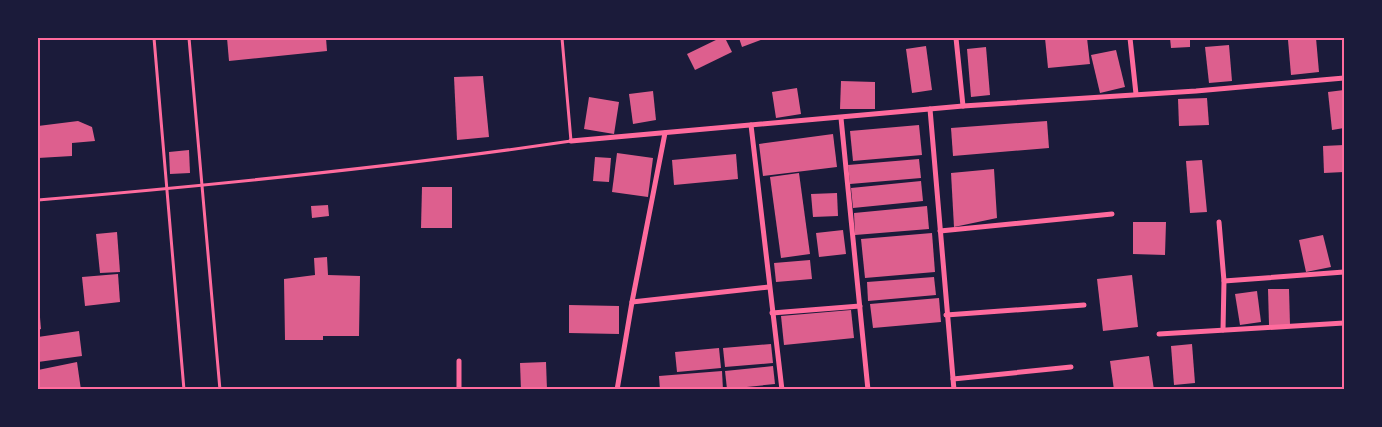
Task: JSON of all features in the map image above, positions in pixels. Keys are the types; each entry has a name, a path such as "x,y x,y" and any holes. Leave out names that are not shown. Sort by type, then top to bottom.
{"street":[{"path":"956,38 963,106"},
{"path":"1130,38 1136,94"},
{"path":"571,141 963,106 1196,91 1344,78"},
{"path":"930,109 946,316 954,390"},
{"path":"841,118 868,390"},
{"path":"751,125 782,390"},
{"path":"617,390 665,133"},
{"path":"940,230 1112,214"},
{"path":"1219,222 1224,281 1223,330"},
{"path":"1224,281 1344,272"},
{"path":"632,302 769,287"},
{"path":"946,316 1084,305"},
{"path":"772,313 860,306"},
{"path":"1160,334 1344,322"},
{"path":"459,362 459,390"},
{"path":"953,379 1071,367"}],"lane":[{"path":"154,38 184,390"},
{"path":"189,38 220,390"},
{"path":"38,200 167,189 454,158 571,141 562,38"}],"building":[{"path":"227,38 326,38 327,51 229,61"},
{"path":"720,38 725,38 732,52 695,70 687,54"},
{"path":"739,38 766,38 742,47"},
{"path":"1045,38 1087,38 1090,64 1048,68"},
{"path":"1170,38 1190,38 1190,47 1171,48"},
{"path":"1316,38 1319,72 1291,75 1288,40"},
{"path":"1229,45 1232,81 1209,83 1205,47"},
{"path":"926,46 932,90 912,93 906,49"},
{"path":"986,47 990,95 971,97 967,49"},
{"path":"1116,50 1125,87 1100,93 1091,55"},
{"path":"483,76 489,137 457,140 454,77"},
{"path":"841,81 875,82 875,109 840,109"},
{"path":"797,88 801,114 776,118 772,92"},
{"path":"1344,90 1344,128 1332,130 1328,92"},
{"path":"653,91 656,120 633,124 629,94"},
{"path":"589,97 619,102 614,134 584,129"},
{"path":"1207,98 1209,125 1179,126 1178,99"},
{"path":"78,121 92,127 95,141 72,143 72,156 38,158 38,126"},
{"path":"1047,121 1049,148 953,156 951,128"},
{"path":"919,125 922,155 853,161 850,131"},
{"path":"833,134 837,167 763,176 759,144"},
{"path":"1344,145 1344,172 1324,173 1323,146"},
{"path":"189,150 190,173 170,174 169,152"},
{"path":"617,153 653,158 648,197 612,192"},
{"path":"736,154 738,179 674,185 672,160"},
{"path":"595,157 611,158 609,182 593,181"},
{"path":"919,159 921,178 850,184 848,165"},
{"path":"1202,160 1207,212 1190,213 1186,161"},
{"path":"994,169 997,218 954,227 951,173"},
{"path":"799,173 810,254 781,258 770,177"},
{"path":"921,181 923,201 853,208 851,188"},
{"path":"422,187 452,187 452,228 421,228"},
{"path":"837,193 838,216 813,217 811,194"},
{"path":"328,205 329,216 312,218 311,206"},
{"path":"927,206 929,229 855,235 854,213"},
{"path":"1133,222 1166,222 1165,255 1133,254"},
{"path":"843,230 846,254 819,257 816,233"},
{"path":"117,232 120,272 100,273 96,234"},
{"path":"932,233 935,272 865,278 861,239"},
{"path":"1323,235 1331,267 1306,272 1299,240"},
{"path":"327,257 328,275 360,276 359,336 323,336 323,340 285,340 284,279 315,275 314,258"},
{"path":"810,260 812,279 776,282 774,263"},
{"path":"118,274 120,302 85,306 82,277"},
{"path":"1132,275 1138,327 1103,331 1097,279"},
{"path":"934,277 936,295 868,301 867,282"},
{"path":"1268,289 1289,289 1290,325 1269,325"},
{"path":"1257,291 1261,322 1240,325 1235,294"},
{"path":"939,298 941,322 873,328 870,304"},
{"path":"569,305 619,306 619,334 569,333"},
{"path":"38,306 41,329 38,330"},
{"path":"851,310 854,338 784,345 781,316"},
{"path":"79,331 82,356 38,362 38,337"},
{"path":"771,344 773,363 725,367 723,348"},
{"path":"1192,344 1195,383 1174,385 1171,346"},
{"path":"719,348 721,368 677,372 675,352"},
{"path":"1149,356 1154,390 1114,390 1110,361"},
{"path":"77,362 81,390 38,390 38,370"},
{"path":"546,362 547,390 521,390 520,363"},
{"path":"773,366 775,384 727,389 725,371"},
{"path":"722,371 723,390 660,390 659,376"}]}
